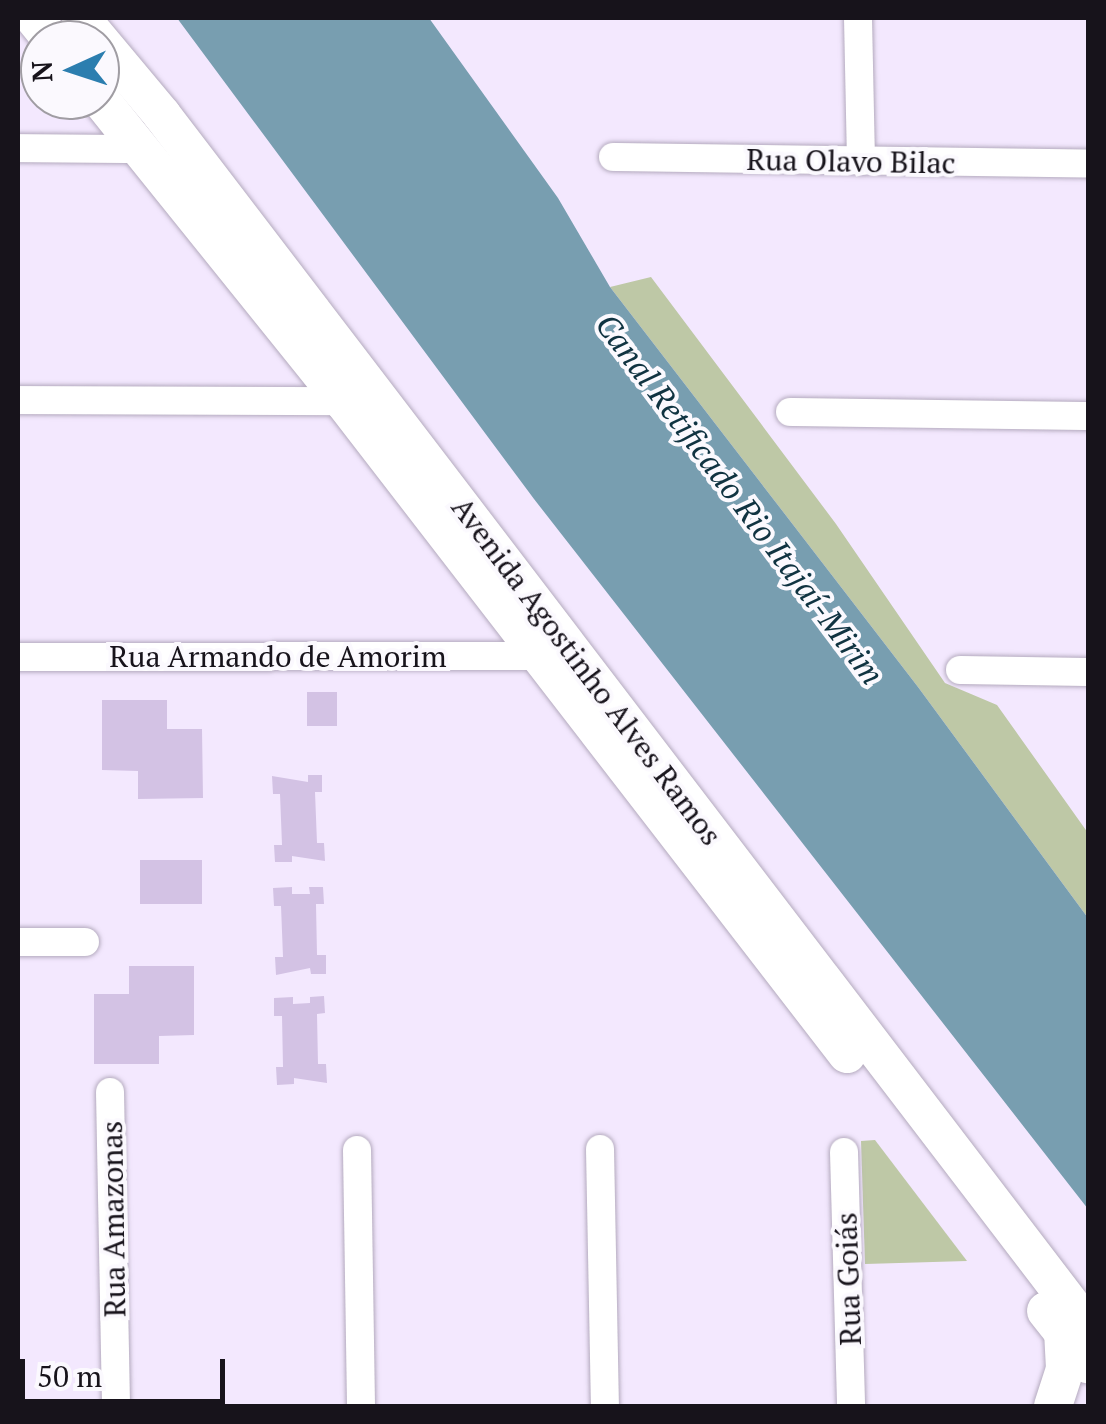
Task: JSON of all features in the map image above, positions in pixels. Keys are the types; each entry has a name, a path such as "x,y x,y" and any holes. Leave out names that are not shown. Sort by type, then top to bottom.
{"main road":[{"name":"Avenida Agostinho Alves Ramos","path":"81,18 162,115 1076,1329 1088,1364"},
{"name":"Avenida Agostinho Alves Ramos","path":"116,120 1076,1329"},
{"path":"1053,1406 1076,1329"},
{"path":"1053,1406 1088,1394"}],"street":[{"path":"858,18 860,161"},
{"path":"18,148 140,150"},
{"name":"Rua Olavo Bilac","path":"613,158 1088,164"},
{"path":"18,400 343,401"},
{"path":"790,412 1088,416"},
{"name":"Rua Armando de Amorim","path":"18,656 539,656"},
{"path":"960,670 1088,672"},
{"path":"18,942 85,942"},
{"name":"Rua Amazonas","path":"110,1092 116,1406"},
{"path":"600,1149 605,1406"},
{"path":"358,1150 361,1406"},
{"name":"Rua Goiás","path":"844,1152 851,1406"}],"green space":[{"path":"651,277 836,524 945,683 997,705 1088,833 1088,918 918,687 610,287"},
{"path":"875,1140 967,1261 865,1264 861,1141"}],"water":[{"name":"Canal Retificado Rio Itajaí-Mirim","path":"177,18 429,18 558,198 610,287 918,687 1088,918 1088,1209 534,499"}],"building":[{"path":"307,692 337,692 337,726 307,726"},
{"path":"102,700 167,700 167,729 202,729 203,798 138,799 138,771 102,770"},
{"path":"308,775 322,775 322,792 315,792 317,843 324,843 325,861 292,856 292,862 275,862 274,845 282,845 280,794 273,794 272,776 308,782"},
{"path":"140,860 202,860 202,904 140,904"},
{"path":"292,887 292,894 310,894 309,887 323,887 324,904 316,904 317,955 326,955 326,974 311,974 310,968 276,975 275,957 283,957 281,906 274,906 273,888"},
{"path":"129,966 194,966 194,1035 159,1036 159,1064 94,1064 94,994 129,994"},
{"path":"324,996 325,1013 317,1014 318,1064 326,1064 327,1083 294,1078 294,1084 277,1085 276,1067 283,1067 282,1016 274,1016 274,998 293,997 293,1004 310,1003 310,997"}]}
